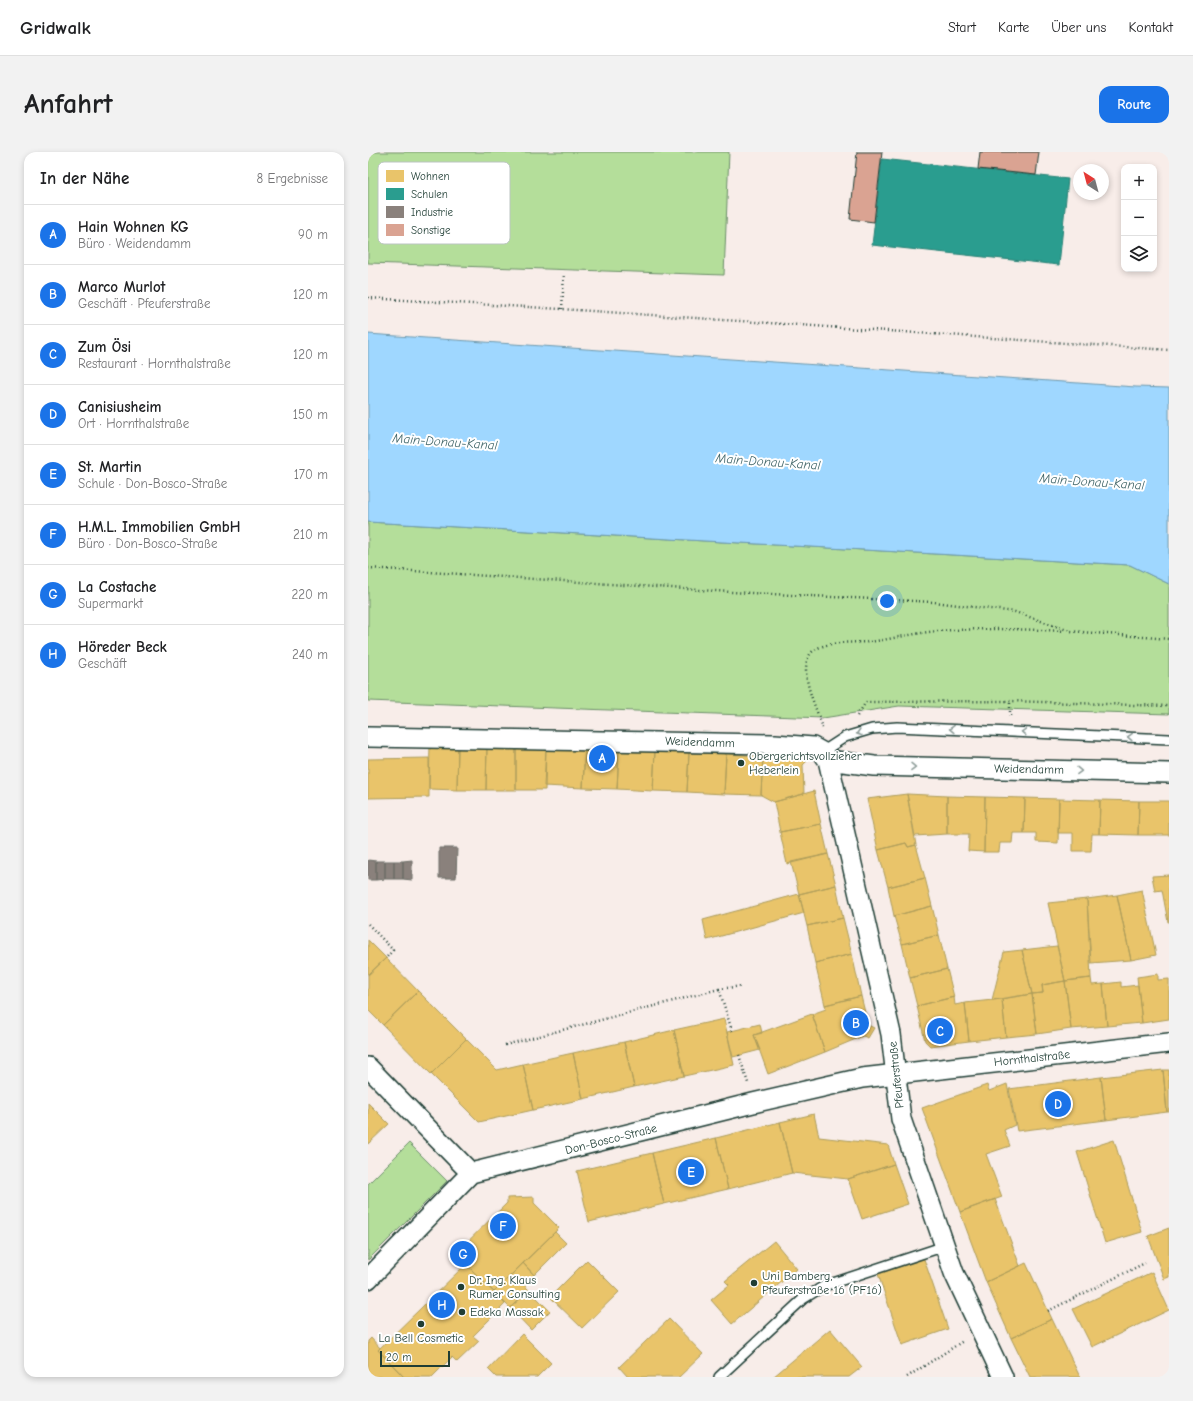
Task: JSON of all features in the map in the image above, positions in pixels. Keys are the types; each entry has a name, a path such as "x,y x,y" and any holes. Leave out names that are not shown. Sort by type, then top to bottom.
{"street":[{"name":"Weidendamm","path":"368,737 775,744 812,748 826,754 874,766 1169,773"},
{"name":"Pfeuferstraße","path":"826,754 892,1034 895,1074 901,1119 954,1273 1003,1377"},
{"name":"Hornthalstraße","path":"895,1074 972,1064 1169,1044"},
{"path":"368,1067 471,1173 368,1279"},
{"name":"Don-Bosco-Straße","path":"471,1173 753,1103 862,1078 895,1074"}],"lane":[{"path":"826,754 845,737 872,729 897,727 1169,739"},
{"path":"719,1377 803,1299 824,1286 945,1246"}],"path":[{"path":"562,309 564,274"},
{"path":"368,298 562,309 1169,350"},
{"path":"368,568 731,592 934,602 1015,612 1070,631"},
{"path":"826,754 805,672 809,655 817,648 836,644 868,642 937,631 1010,629 1070,631 1169,640"},
{"path":"845,737 866,702 1010,701 1169,706"},
{"path":"368,924 393,950 386,958"},
{"path":"505,1045 719,989 742,986"},
{"path":"719,989 732,1031"},
{"path":"739,1055 753,1103"},
{"path":"1048,1310 1145,1263"},
{"path":"907,1377 934,1358 981,1330"}],"green space":[{"path":"368,152 729,152 724,275 368,263"},
{"path":"368,522 1130,565 1169,584 1169,714 899,706 823,718 368,701"},
{"path":"409,1143 447,1181 368,1260 368,1184"}],"water":[{"name":"Main-Donau-Kanal","path":"368,334 1136,387 1169,388 1169,584 1130,565 368,522"}],"building: Wohnen":[{"path":"430,745 458,746 457,790 429,789"},
{"path":"458,746 487,746 486,790 457,790"},
{"path":"487,746 516,746 516,790 486,790"},
{"path":"516,746 546,747 545,790 516,790"},
{"path":"546,747 585,748 583,788 544,786"},
{"path":"585,748 619,750 617,789 583,788"},
{"path":"619,750 655,751 653,791 617,789"},
{"path":"655,751 689,753 687,792 653,791"},
{"path":"689,753 726,754 724,794 687,792"},
{"path":"799,753 807,761 803,765 804,794 774,802 761,795 763,756 794,758"},
{"path":"726,754 763,756 761,795 724,794"},
{"path":"429,758 429,797 368,798 368,759"},
{"path":"814,791 821,824 780,832 774,802"},
{"path":"907,794 916,845 908,847 906,843 878,850 867,799"},
{"path":"907,794 947,796 947,834 915,836"},
{"path":"947,796 985,797 984,852 968,851 969,834 947,834"},
{"path":"985,797 1025,798 1024,833 1013,833 1012,843 1000,843 999,852 984,852"},
{"path":"1025,798 1059,799 1058,843 1036,842 1036,833 1024,833"},
{"path":"1059,799 1100,800 1099,834 1092,834 1091,851 1073,851 1073,833 1058,833"},
{"path":"1100,800 1139,801 1138,835 1099,834"},
{"path":"1139,801 1169,801 1169,835 1138,835"},
{"path":"821,824 828,854 787,864 780,832"},
{"path":"906,843 908,847 916,845 925,878 888,887 878,850"},
{"path":"828,854 836,885 799,894 791,862"},
{"path":"1169,875 1168,922 1162,890 1155,891 1152,876"},
{"path":"925,878 932,906 894,916 888,887"},
{"path":"836,885 843,918 807,926 799,894"},
{"path":"1142,890 1156,955 1131,960 1117,895"},
{"path":"799,894 804,913 707,940 703,920"},
{"path":"1117,895 1131,960 1091,963 1087,899"},
{"path":"1087,899 1091,978 1065,981 1048,903"},
{"path":"932,906 939,935 902,944 894,916"},
{"path":"843,918 852,954 815,963 807,926"},
{"path":"939,935 947,969 910,978 902,944"},
{"path":"368,940 386,958 368,975"},
{"path":"1057,946 1065,981 1042,985 1043,993 1032,994 1022,950"},
{"path":"1022,950 1032,994 992,1000 1004,952"},
{"path":"852,954 861,996 825,1005 815,963"},
{"path":"386,958 418,991 383,1025 368,1010 368,975"},
{"path":"947,969 954,997 917,1006 910,978"},
{"path":"1158,974 1158,980 1169,979 1169,1019 1142,1023 1137,977"},
{"path":"1091,978 1092,985 1103,984 1107,1026 1071,1029 1065,981"},
{"path":"1065,981 1071,1029 1037,1034 1032,994 1043,993 1042,985"},
{"path":"1121,982 1121,987 1138,985 1142,1023 1107,1026 1103,984"},
{"path":"418,991 466,1039 431,1074 383,1025"},
{"path":"1032,994 1037,1034 1006,1037 1002,999"},
{"path":"861,996 868,1025 874,1028 868,1038 863,1036 825,1052 812,1014 826,1009 825,1005"},
{"path":"954,997 955,1005 965,1003 969,1041 930,1046 925,1041 917,1006"},
{"path":"1002,999 1006,1037 969,1041 965,1003"},
{"path":"812,1014 825,1052 768,1074 754,1035"},
{"path":"724,1019 734,1065 684,1076 674,1030"},
{"path":"760,1024 762,1033 754,1035 760,1050 733,1057 727,1032"},
{"path":"674,1030 684,1076 634,1087 624,1042"},
{"path":"466,1039 497,1070 523,1064 533,1110 479,1122 431,1074"},
{"path":"624,1042 634,1087 583,1099 573,1053"},
{"path":"573,1053 583,1099 533,1110 523,1064"},
{"path":"1163,1070 1169,1070 1169,1112 1167,1112"},
{"path":"1163,1070 1167,1112 1106,1120 1101,1077"},
{"path":"1101,1077 1106,1120 1017,1131 1009,1089"},
{"path":"1007,1084 1015,1125 1004,1130 1010,1146 986,1154 1002,1197 960,1212 922,1108 987,1085 989,1091"},
{"path":"368,1103 389,1124 368,1144"},
{"path":"814,1114 819,1137 888,1145 894,1164 848,1179 792,1173 780,1122"},
{"path":"780,1122 792,1173 728,1189 716,1138"},
{"path":"716,1138 728,1189 664,1204 652,1153"},
{"path":"1114,1140 1142,1232 1105,1243 1077,1152"},
{"path":"652,1153 664,1204 589,1222 577,1171"},
{"path":"894,1164 908,1204 862,1219 848,1179"},
{"path":"534,1197 534,1203 559,1228 494,1292 466,1264 463,1266 453,1256 507,1203 507,1198"},
{"path":"995,1199 1020,1266 986,1282 960,1212"},
{"path":"1169,1228 1169,1277 1164,1279 1148,1236"},
{"path":"555,1232 566,1243 534,1275 523,1263"},
{"name":"Uni Bamberg, Pfeuferstraße 16 (PF16)","path":"774,1241 797,1269 732,1324 711,1300 729,1285 725,1281"},
{"path":"924,1259 948,1329 902,1345 878,1274"},
{"path":"587,1260 619,1292 582,1328 550,1297"},
{"path":"523,1263 534,1275 524,1285 529,1290 510,1308 494,1292"},
{"path":"1026,1263 1052,1319 1011,1338 986,1282"},
{"path":"466,1264 505,1304 473,1336 479,1341 457,1362 452,1357 432,1377 404,1377 378,1350"},
{"path":"1152,1272 1169,1310 1092,1347 1073,1309"},
{"path":"529,1290 550,1311 531,1330 510,1308"},
{"path":"669,1319 703,1354 679,1377 628,1377 619,1367"},
{"path":"1052,1319 1080,1377 1030,1377 1011,1338"},
{"path":"830,1329 862,1367 849,1377 773,1377"},
{"path":"522,1334 551,1363 537,1377 496,1377 488,1369"},
{"path":"371,1338 380,1348 378,1350 404,1377 368,1377 368,1341"}],"building: Schulen":[{"path":"882,159 1068,179 1059,265 872,245"}],"building: Industrie":[{"path":"439,848 457,848 456,878 439,878"},
{"path":"368,860 376,861 376,880 368,880"},
{"path":"412,860 412,880 403,879 403,861"},
{"path":"376,861 385,861 385,879 376,880"},
{"path":"385,861 394,861 394,879 385,879"},
{"path":"394,861 403,861 403,879 394,879"}],"building: Sonstige":[{"path":"857,152 882,152 874,222 850,219"},
{"path":"980,152 1039,152 1036,175 978,169"}],"place":[{"name":"Hain Wohnen KG","path":"602,758"},
{"name":"Obergerichtsvollzieher Heberlein","path":"741,763"},
{"name":"Marco Murlot","path":"856,1023"},
{"name":"Zum Ösi","path":"940,1031"},
{"name":"Canisiusheim","path":"1058,1104"},
{"name":"St. Martin","path":"691,1172"},
{"name":"H.M.L. Immobilien GmbH","path":"503,1226"},
{"name":"La Costache","path":"463,1254"},
{"name":"Uni Bamberg, Pfeuferstraße 16 (PF16)","path":"754,1283"},
{"name":"Dr. Ing. Klaus Rumer Consulting","path":"461,1287"},
{"name":"Höreder Beck","path":"442,1305"},
{"name":"Edeka Massak","path":"462,1312"},
{"name":"La Bell Cosmetic","path":"421,1324"}]}
